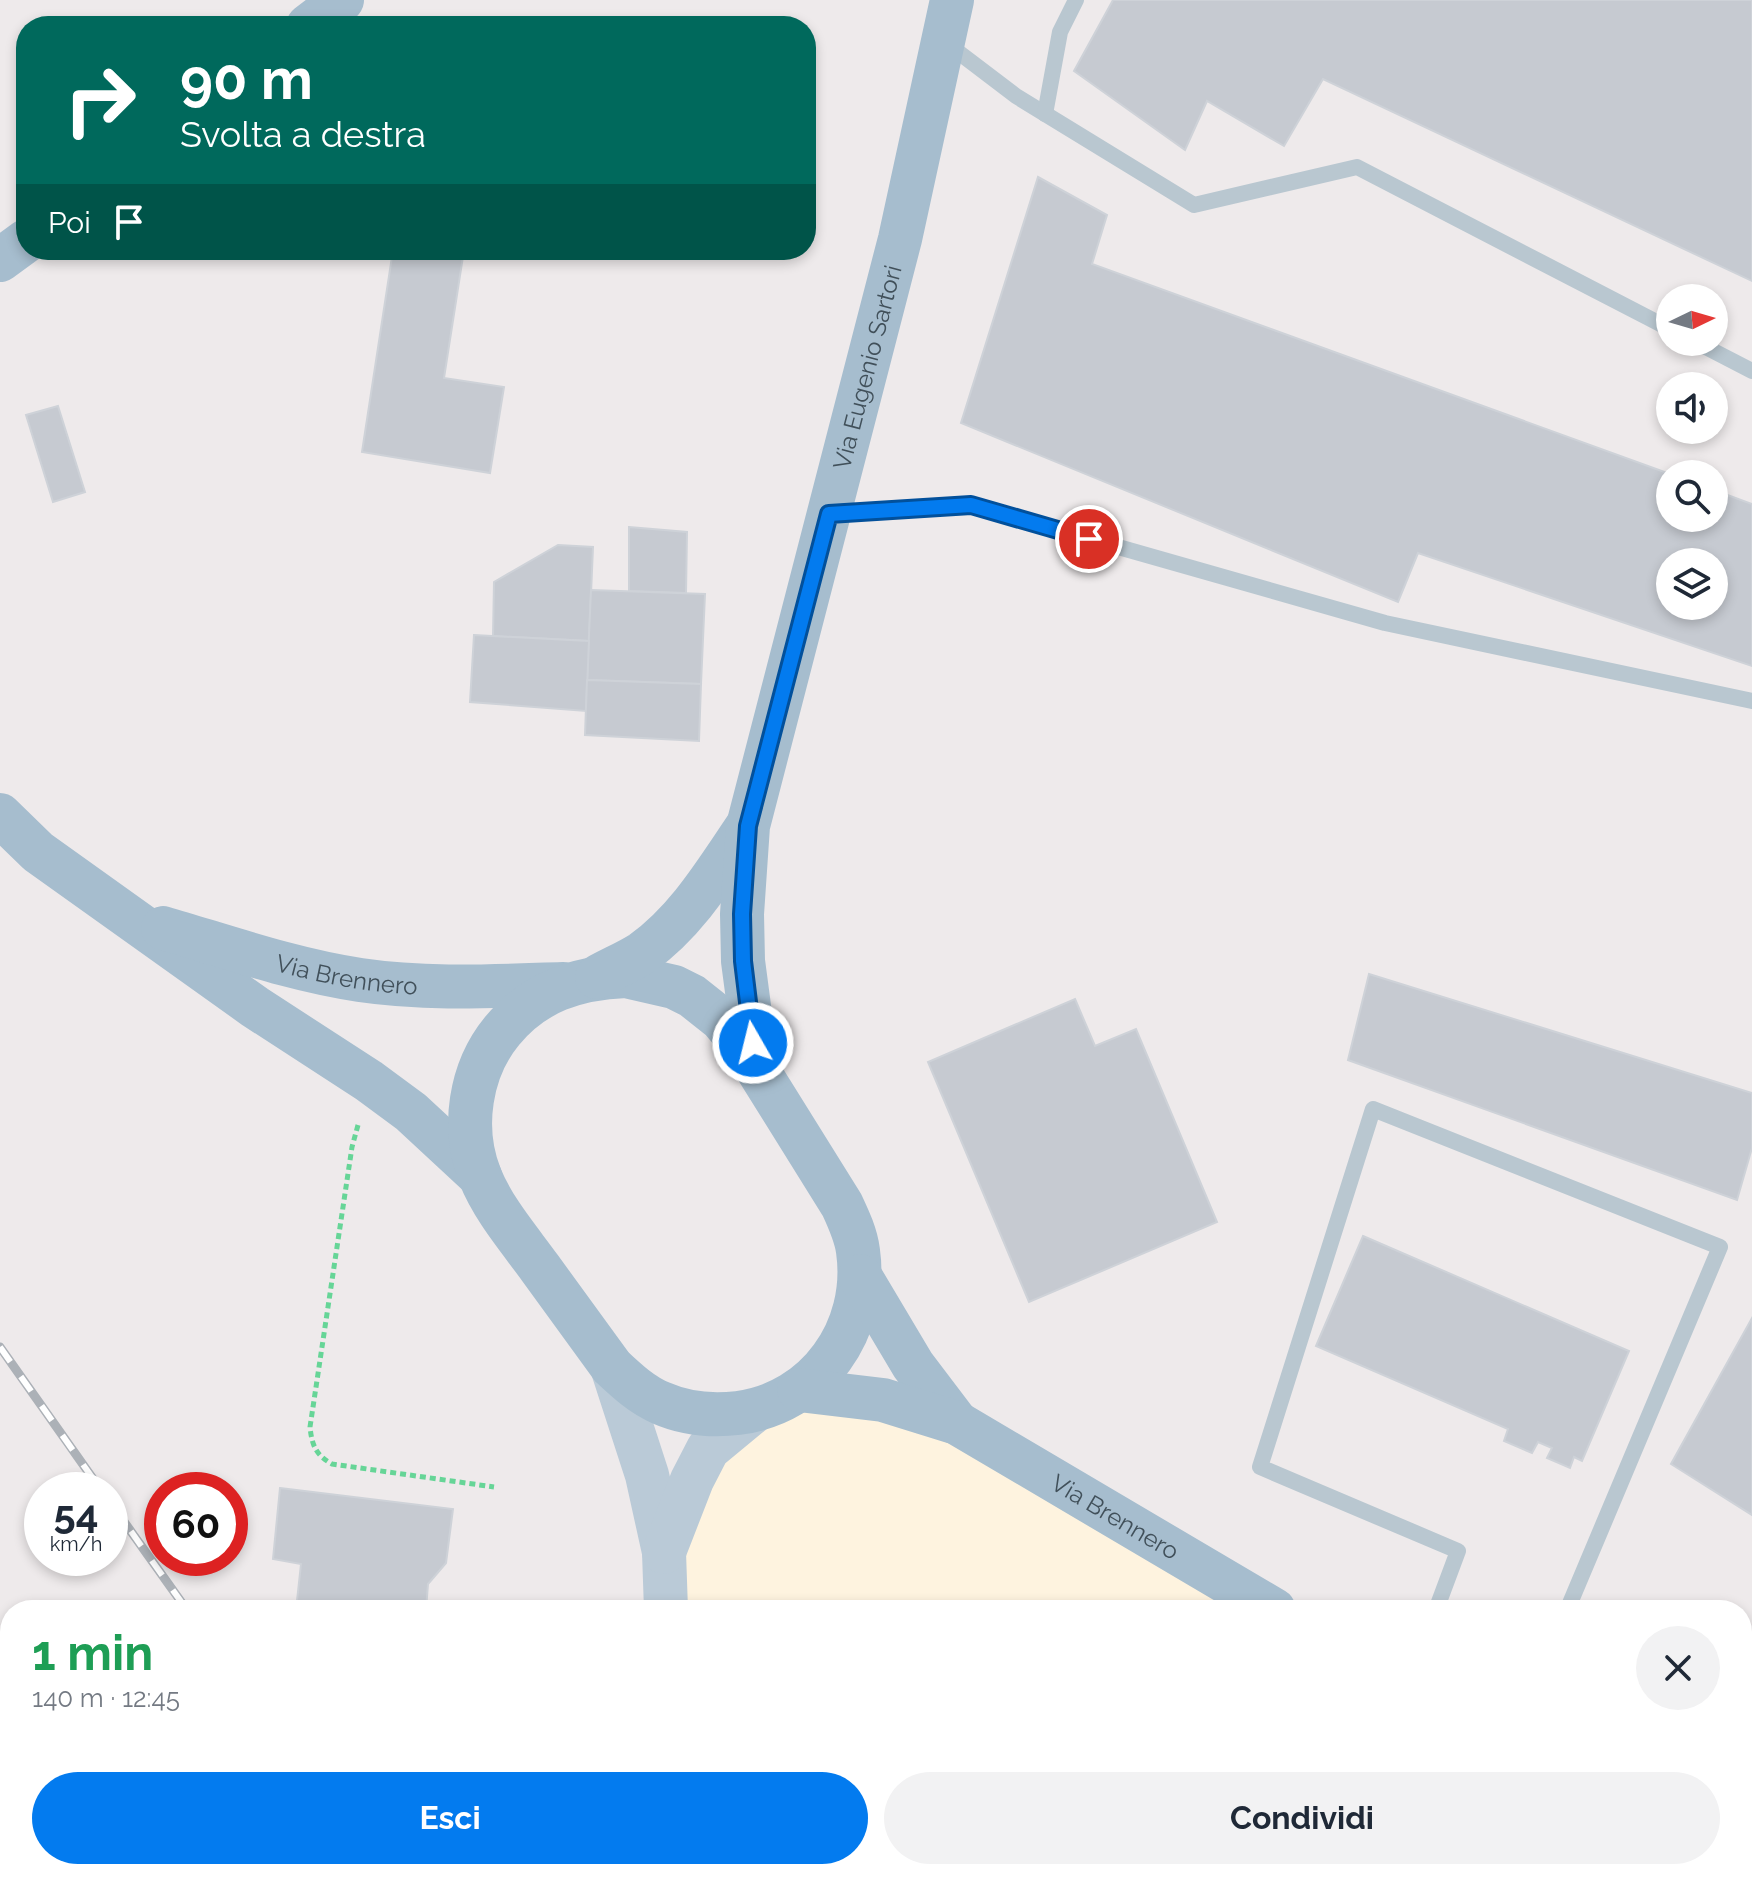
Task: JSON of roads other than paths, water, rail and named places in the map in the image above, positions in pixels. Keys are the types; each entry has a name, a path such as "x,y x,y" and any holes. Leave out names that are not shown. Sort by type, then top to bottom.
{"main road":[{"path":"321,16 342,0"},
{"name":"Via Eugenio Sartori","path":"758,1070 743,961 742,914 748,826 900,239 948,20"},
{"name":"Via Brennero","path":"0,815 38,852 255,1007 411,1112 480,1176"},
{"name":"Via Eugenio Sartori","path":"480,1176 472,1149 470,1122 474,1087 486,1054 498,1036 523,1009 545,994 642,953 681,918 703,892 748,826"},
{"name":"Via Brennero","path":"130,918 303,969 361,980 458,988 626,976 656,981 692,996 721,1019 758,1070 842,1205 855,1239 860,1276 913,1365 957,1423"},
{"path":"480,1176 496,1207 612,1367 645,1395 670,1407 715,1416 754,1411 779,1402 799,1390 831,1361 843,1342 858,1299 860,1276"},
{"path":"612,1367 647,1475 664,1552 666,1600"},
{"name":"Via Brennero","path":"799,1390 883,1400 957,1423 1257,1600"},
{"path":"664,1552 692,1480 708,1449 754,1411"}],"lane":[{"path":"1045,114 1060,32 1076,0"},
{"path":"948,20 1016,96 1194,205 1357,167 1656,322"},
{"path":"1723,356 1752,371"},
{"path":"829,514 971,505 1385,623 1752,701"},
{"path":"1440,1600 1458,1551 1260,1467 1373,1109 1720,1247 1571,1600"}],"railway":[{"path":"0,1347 88,1472"},
{"path":"128,1527 180,1600"}]}
